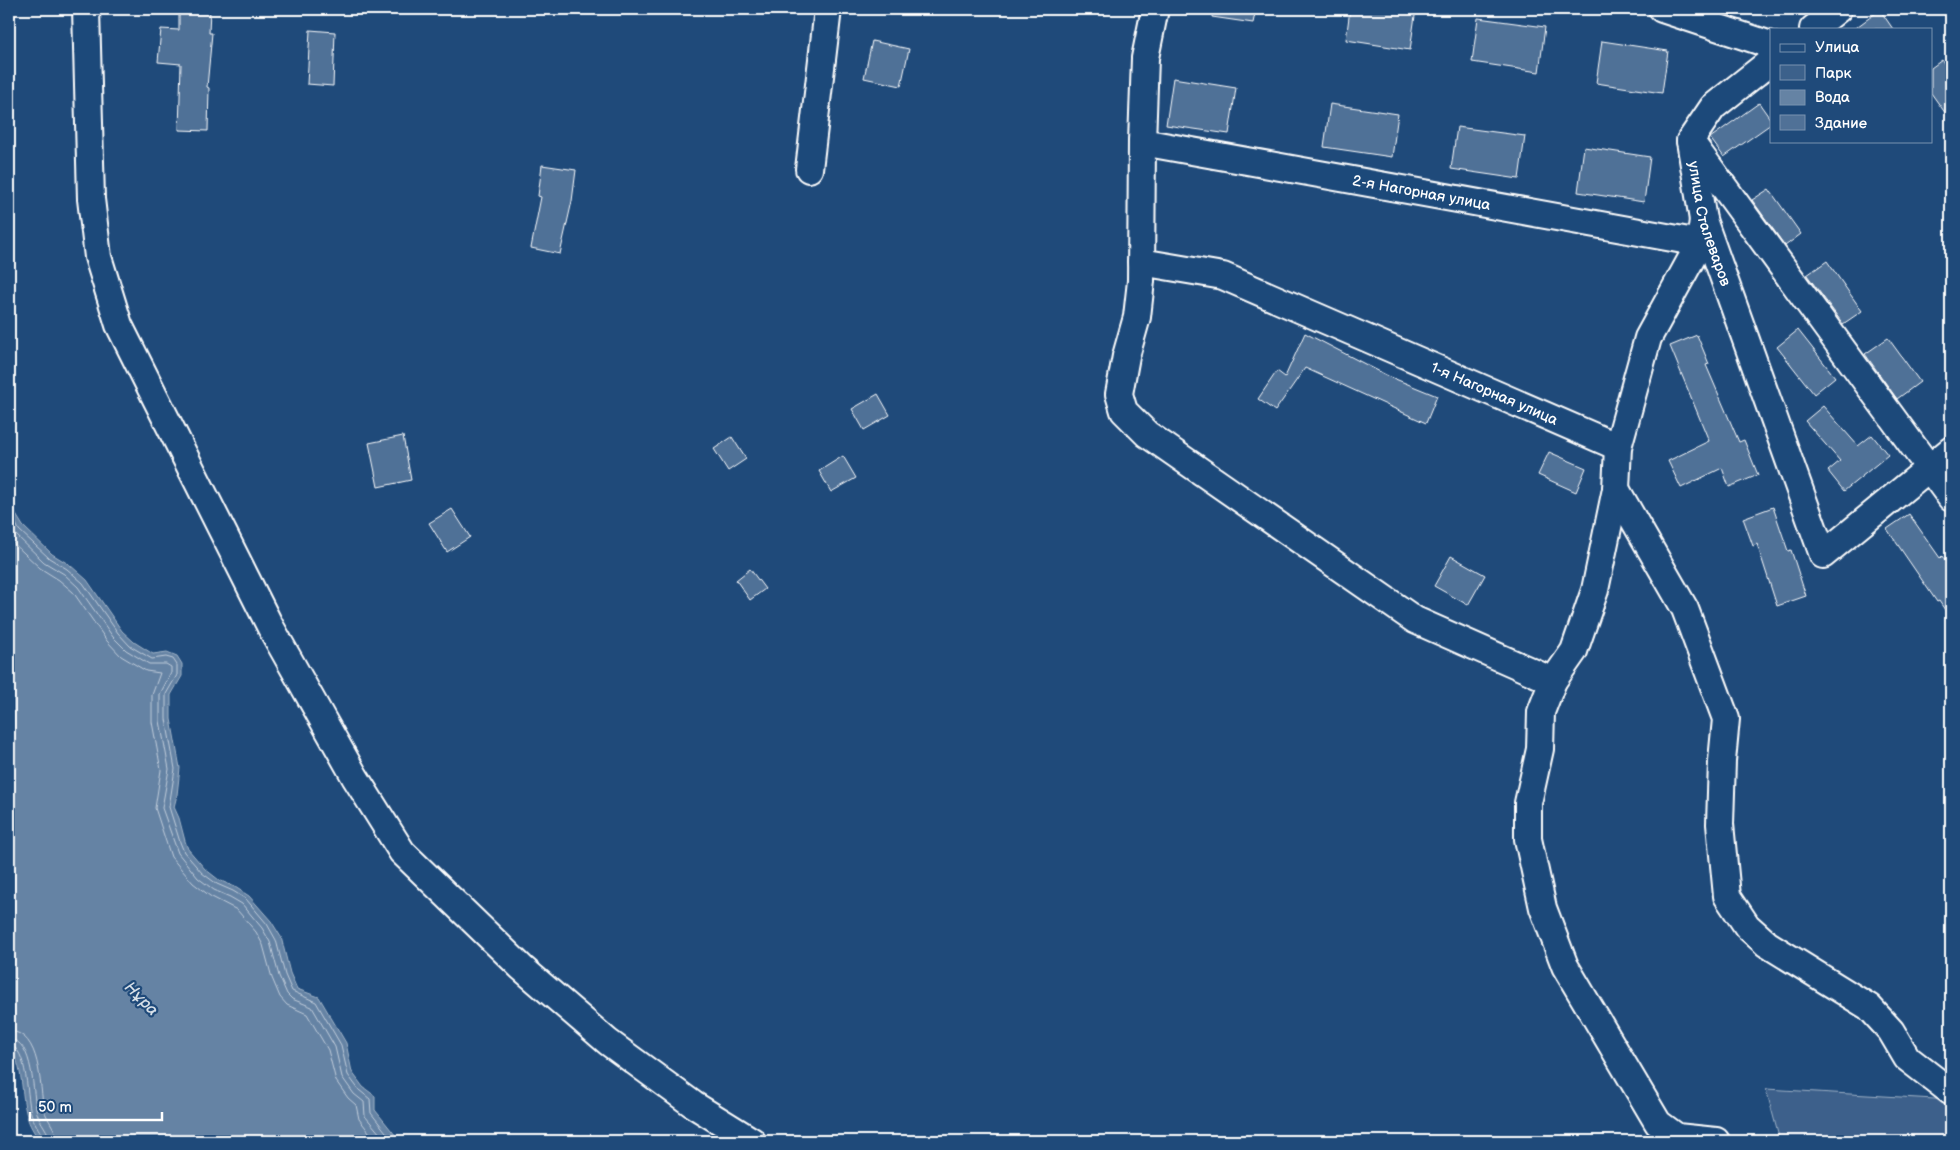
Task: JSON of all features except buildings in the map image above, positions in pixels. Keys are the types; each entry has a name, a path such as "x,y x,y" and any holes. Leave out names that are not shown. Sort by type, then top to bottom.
{"street":[{"path":"86,9 91,199 98,257 119,325 270,626 355,777 402,852 522,968 608,1042 694,1104 752,1141"},
{"path":"809,169 828,9"},
{"path":"1155,9 1145,58 1138,318 1126,356 1119,394 1124,411 1155,440 1415,620 1553,681"},
{"path":"1662,9 1770,45"},
{"path":"1814,28 1838,9"},
{"path":"1690,142 1713,107 1770,62"},
{"name":"2-я Нагорная улица","path":"1142,142 1701,232"},
{"name":"улица Сталеваров","path":"1690,142 1701,232 1823,555 1951,450"},
{"name":"улица Сталеваров","path":"1690,142 1930,467"},
{"path":"1701,232 1648,338 1618,447 1616,489 1595,590 1574,651 1553,681 1542,712 1540,749 1528,803 1528,839 1543,908 1570,974 1665,1135 1716,1141"},
{"name":"1-я Нагорная улица","path":"1141,262 1223,276 1618,447"},
{"path":"1930,467 1951,498"},
{"path":"1616,489 1685,609 1726,719 1722,761 1720,824 1727,896 1747,926 1767,944 1870,1006 1891,1031 1907,1058 1951,1092"}],"green space":[{"path":"1766,1089 1951,1100 1951,1141 1780,1141"}],"water":[{"name":"Нұра","path":"9,493 15,513 23,526 52,554 70,565 87,580 122,631 134,642 153,654 167,652 177,656 182,664 182,676 171,695 171,719 180,768 174,807 188,849 205,869 219,880 249,896 271,921 281,937 290,973 297,989 319,997 346,1043 352,1072 363,1087 375,1096 375,1110 400,1141 39,1141 28,1119 18,1063 9,1048"}]}
